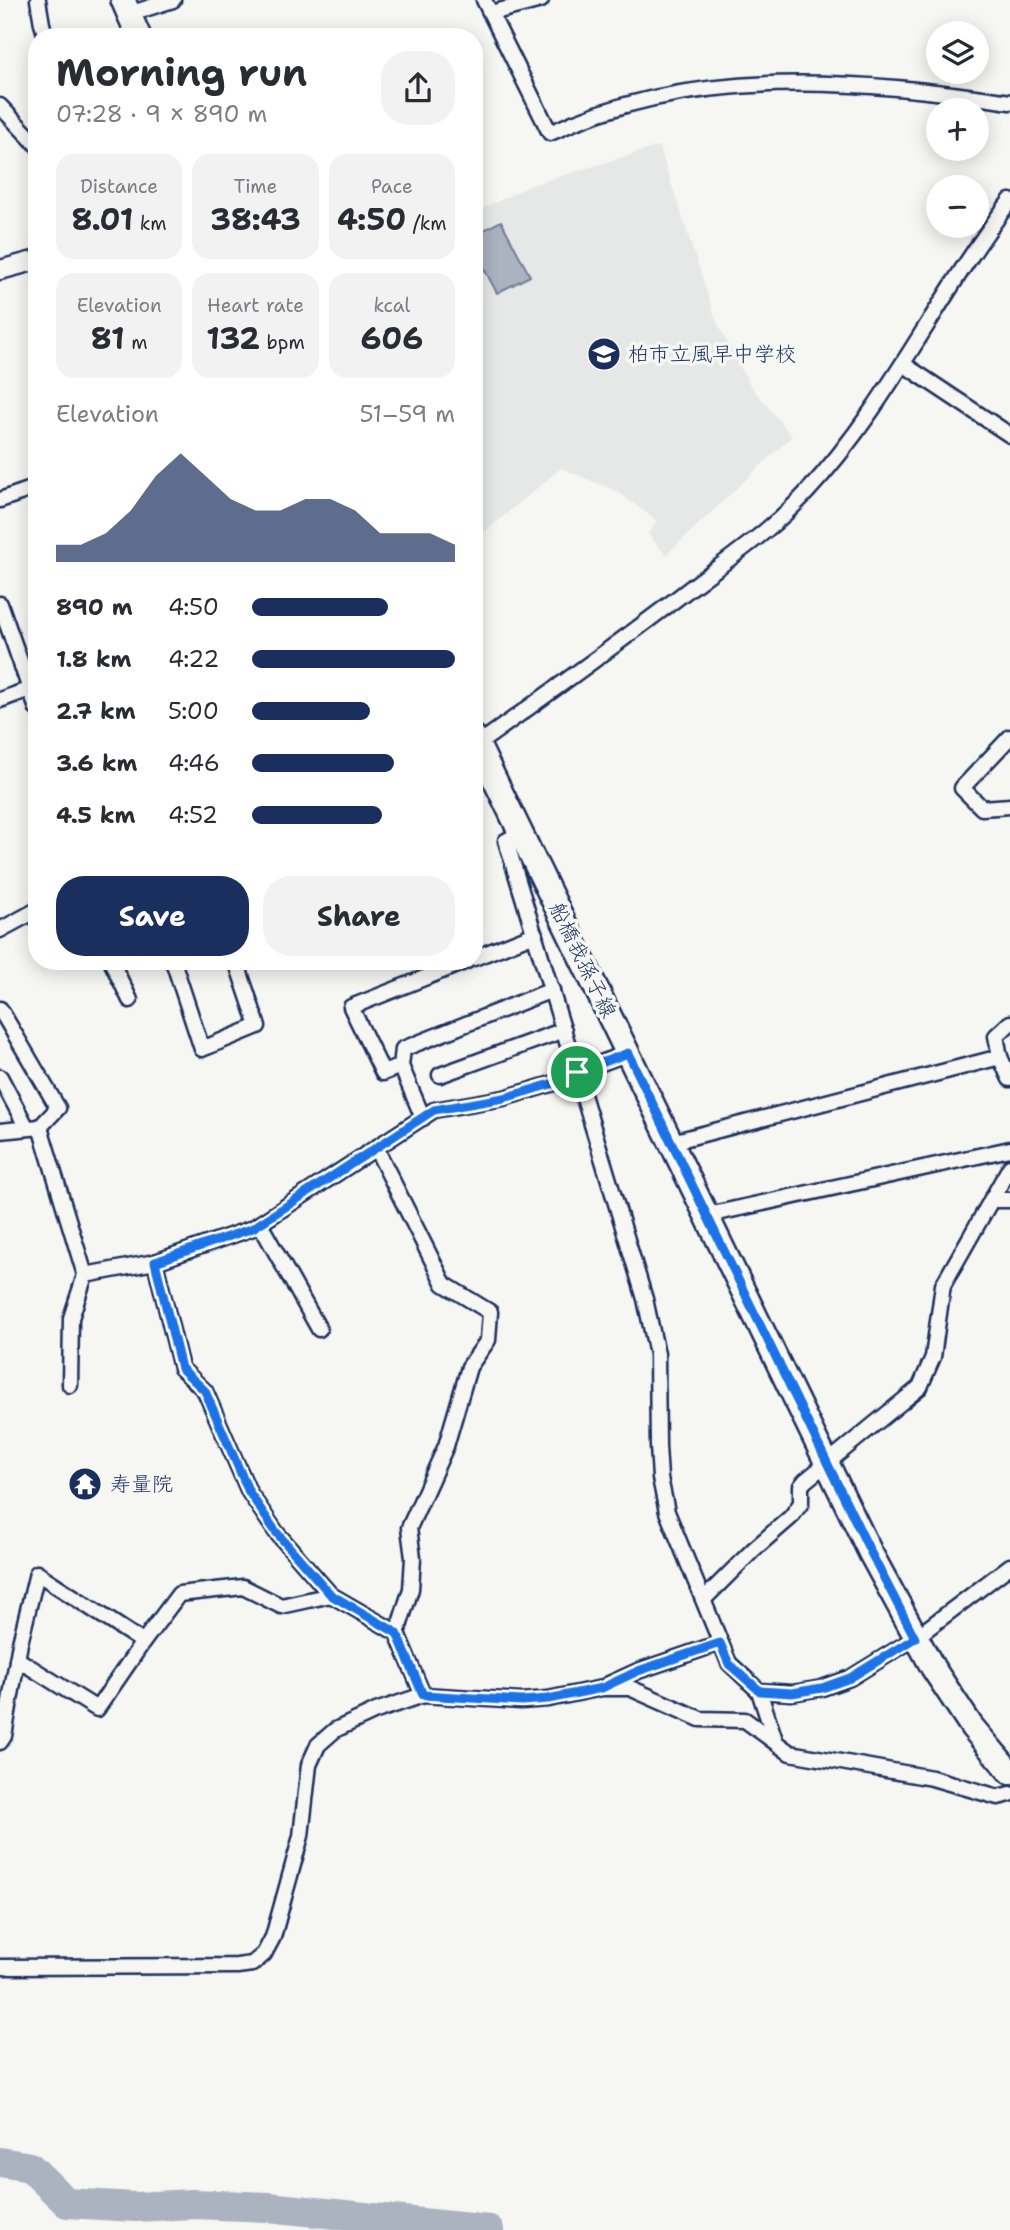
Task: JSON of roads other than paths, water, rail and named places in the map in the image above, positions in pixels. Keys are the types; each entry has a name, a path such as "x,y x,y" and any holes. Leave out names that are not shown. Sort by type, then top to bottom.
{"main road":[{"path":"126,7 135,28"},
{"name":"船橋我孫子線","path":"483,755 827,1463 915,1638 972,1727 1010,1772"}],"street":[{"path":"38,0 43,28"},
{"path":"126,7 173,0"},
{"path":"541,0 488,7 550,133 584,117 621,105 715,88 797,83 939,91 1010,102"},
{"path":"0,106 28,136"},
{"path":"483,736 603,655 762,533 806,493 860,429 978,243 1010,201"},
{"path":"0,270 28,262"},
{"path":"903,364 1010,435"},
{"path":"0,499 28,490"},
{"path":"0,604 28,683"},
{"path":"0,700 28,690"},
{"path":"1010,737 962,788 982,808 1010,806"},
{"path":"522,833 506,841 645,1298 657,1354 660,1478 667,1512 729,1664 760,1691 775,1740"},
{"path":"0,930 28,915"},
{"path":"483,954 535,934"},
{"path":"115,970 130,1000"},
{"path":"176,970 202,1049 258,1026 239,970"},
{"path":"401,1066 383,1073 351,1007 444,970"},
{"path":"423,1118 401,1066 403,1049 552,990"},
{"path":"0,1009 58,1108 34,1127 0,1131"},
{"path":"1010,1023 996,1036 1000,1058 1010,1079"},
{"path":"440,1075 564,1030"},
{"path":"85,1275 155,1262 215,1243 260,1224 434,1110 504,1098 578,1074 628,1053"},
{"path":"671,1142 1000,1058"},
{"path":"0,1077 34,1127 85,1275 71,1318 70,1385"},
{"path":"376,1148 444,1284 489,1312 488,1340 469,1367 446,1446 409,1528 413,1559 411,1588 397,1633"},
{"path":"708,1215 1010,1149"},
{"path":"704,1599 791,1517 801,1503 801,1486 920,1387 933,1357 943,1285 1010,1167"},
{"path":"991,1200 1010,1200"},
{"path":"260,1224 319,1329"},
{"path":"155,1262 181,1368 205,1391 249,1492 276,1532 331,1595 397,1633 423,1695"},
{"path":"760,1691 792,1693 822,1688 850,1678 915,1638 1010,1566"},
{"path":"0,1742 4,1737 17,1659 37,1573 143,1642"},
{"path":"17,1659 97,1709 179,1594 243,1587 281,1606 331,1595"},
{"path":"602,1688 638,1671 720,1643"},
{"path":"0,1967 252,1964 264,1954 272,1937 300,1836 309,1765 318,1745 335,1730 376,1710 423,1695 522,1701 548,1699 602,1688 630,1688 700,1719 745,1720 790,1753 932,1778 998,1797 1010,1794"}],"waterway":[{"path":"0,2162 30,2167 67,2203 135,2207 193,2204 268,2207 489,2230"}],"place":[{"name":"柏市立風早中学校","path":"604,354"},
{"name":"寿量院","path":"85,1484"}]}
